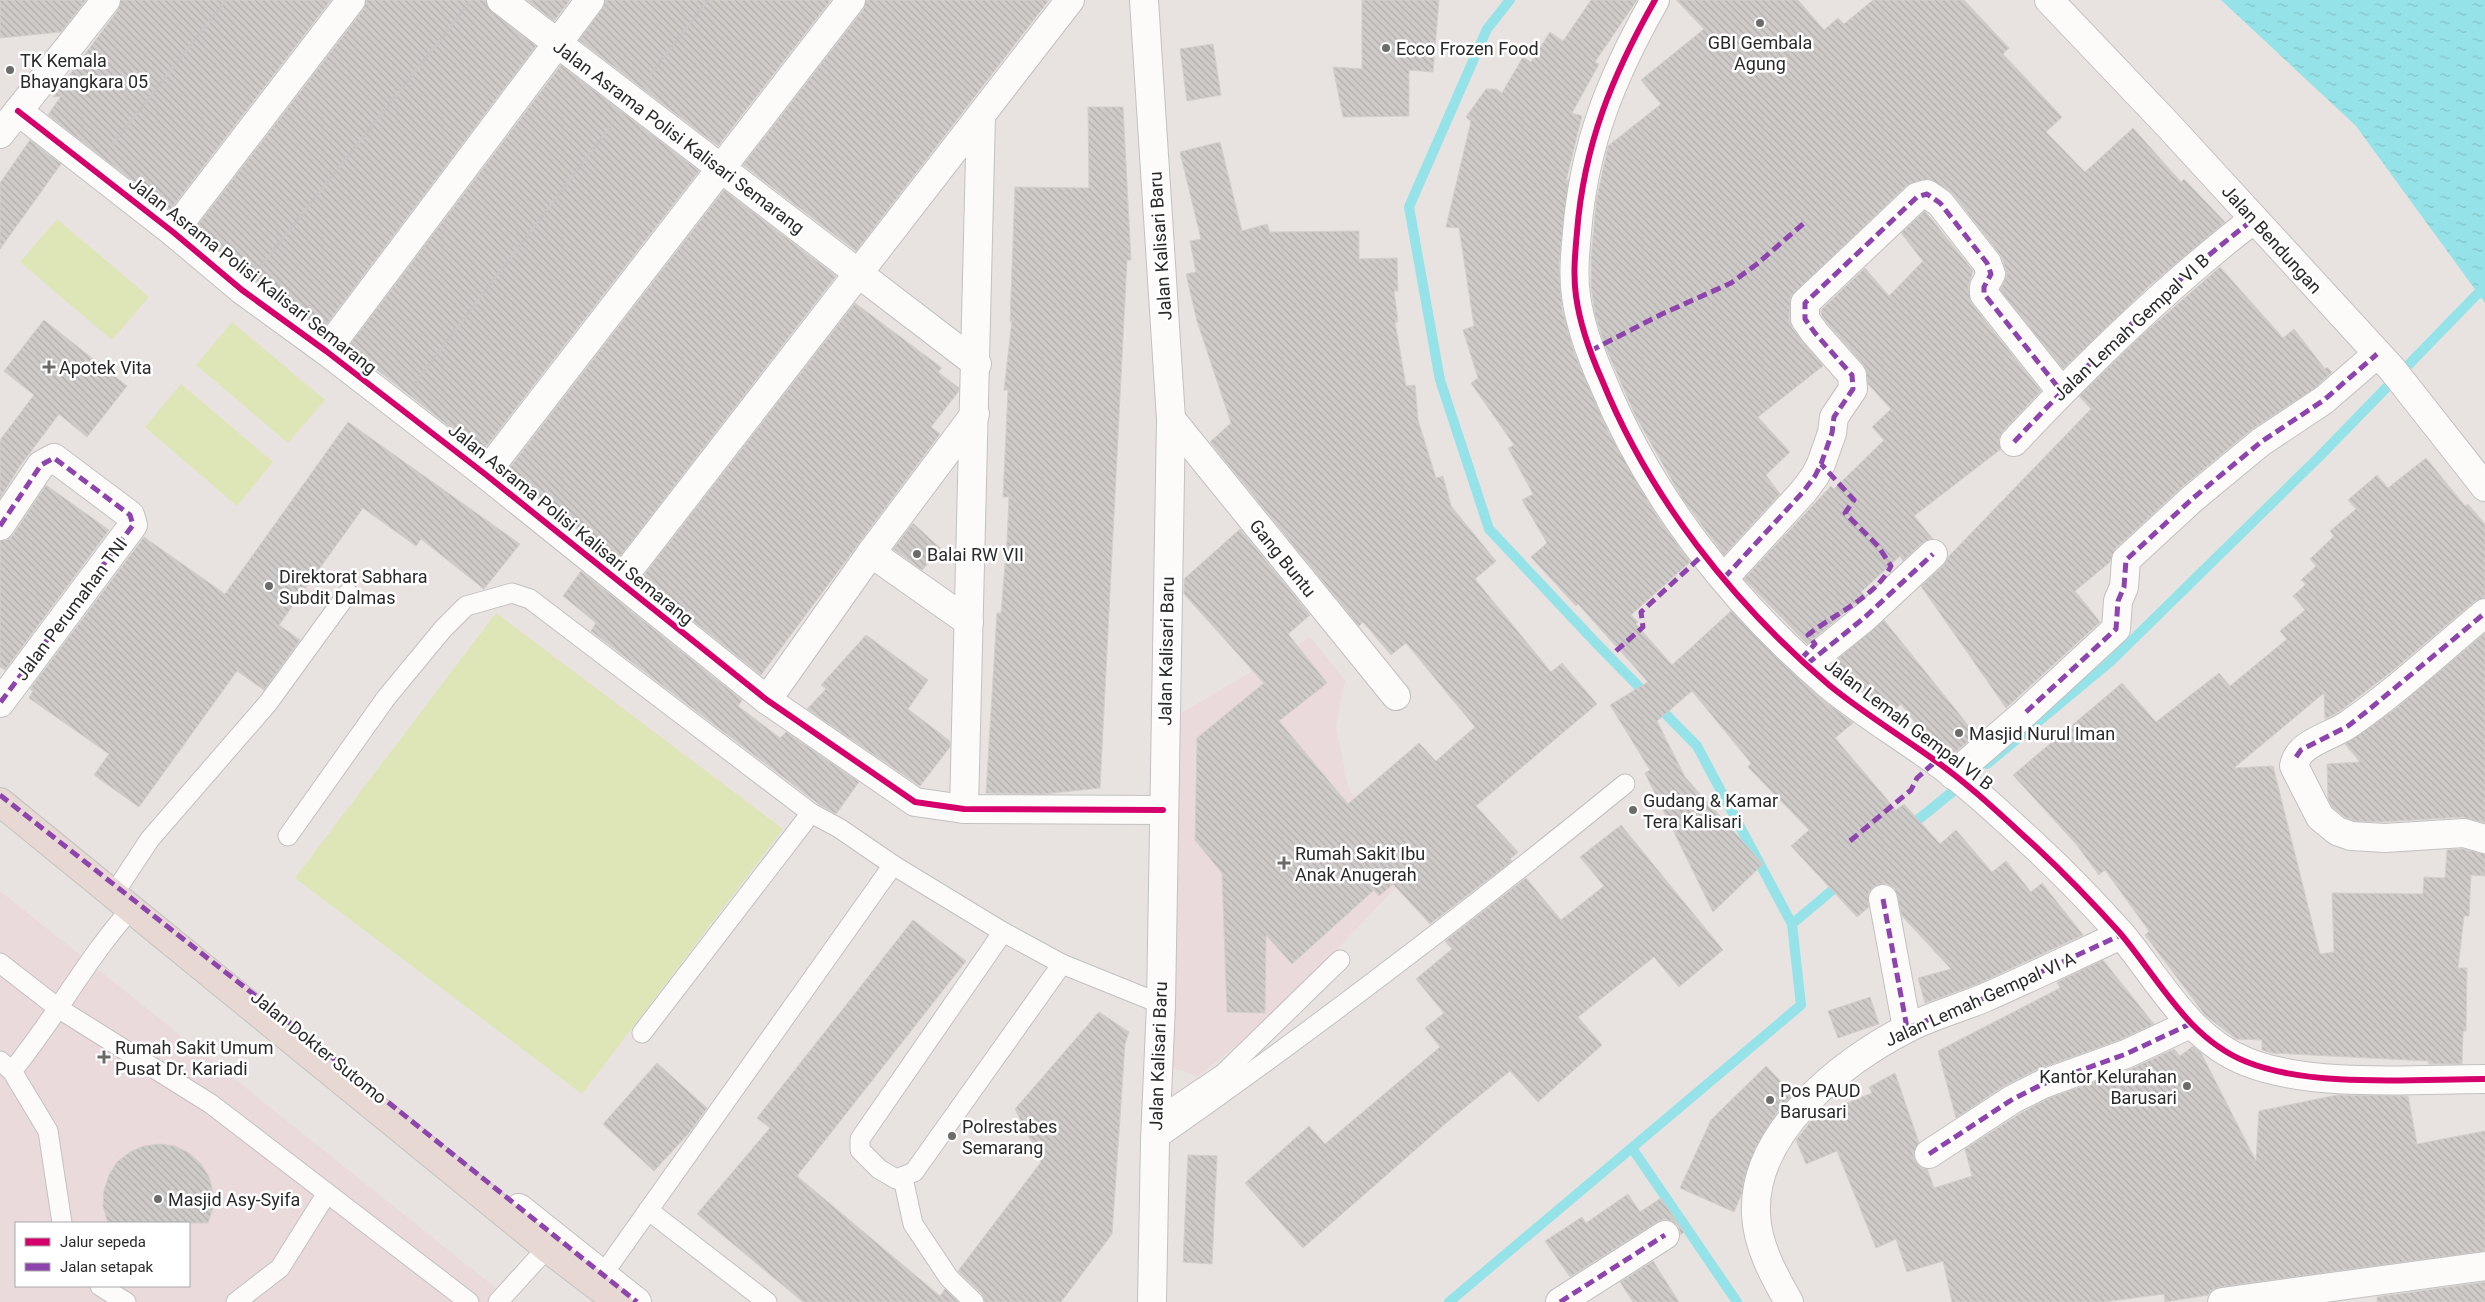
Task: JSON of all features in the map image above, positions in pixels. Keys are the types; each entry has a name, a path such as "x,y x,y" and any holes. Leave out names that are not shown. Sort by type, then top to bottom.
{"highway":[{"name":"Jalan Dokter Sutomo","path":"0,802 120,897 547,1248 599,1279 618,1302"}],"street":[{"path":"0,134 106,0"},
{"path":"173,232 351,0"},
{"name":"Jalan Asrama Polisi Kalisari Semarang","path":"501,0 976,364"},
{"path":"326,351 590,0"},
{"path":"485,474 851,0"},
{"path":"620,581 1070,0"},
{"name":"Jalan Kalisari Baru","path":"1144,0 1171,419 1161,1004 1155,1130 1152,1302"},
{"name":"Jalan Lemah Gempal VI B","path":"1655,0 1626,51 1610,87 1588,152 1578,220 1574,267 1575,295 1590,352 1634,451 1667,504 1724,578 1778,637 1871,718 1936,761 1980,796 2062,871 2121,935 2190,1024 2227,1053 2246,1062 2284,1073 2317,1078 2485,1079"},
{"name":"Jalan Bendungan","path":"2049,0 2254,219 2384,362 2412,394 2485,487"},
{"name":"Jalan Asrama Polisi Kalisari Semarang","path":"18,111 173,232 242,290 326,351 485,474 767,700 915,802 964,809 1163,810"},
{"path":"964,809 981,115"},
{"path":"1724,578 1789,508 1815,476 1832,433 1834,417 1853,390 1852,375 1805,319 1805,303 1917,197 1928,194 1940,203 1987,263 1991,274 1984,287 1984,294 2061,391"},
{"name":"Jalan Lemah Gempal VI B","path":"2014,442 2061,391 2165,291 2254,219"},
{"path":"1956,777 2116,628 2118,601 2124,587 2126,560 2192,499 2261,442 2384,362"},
{"path":"767,700 871,553 975,414"},
{"name":"Gang Buntu","path":"1171,419 1396,696"},
{"name":"Jalan Perumahan TNI","path":"0,526 40,465 54,458 130,515 133,520 133,524 113,554 0,703"},
{"path":"871,553 969,622"},
{"name":"Jalan Lemah Gempal VI B","path":"1807,664 1864,618 1933,554"},
{"path":"2485,613 2354,721 2301,750 2294,766 2320,817 2337,831 2351,836 2385,838 2464,833 2485,839"},
{"name":"Jalan Dokter Sutomo","path":"0,795 120,897 257,997 599,1279 637,1302"},
{"path":"1883,899 1907,1028"},
{"name":"Jalan Lemah Gempal VI A","path":"1789,1302 1775,1278 1762,1245 1756,1215 1757,1195 1766,1165 1787,1126 1828,1081 1861,1055 1907,1028 1982,999 2121,935"},
{"path":"1929,1154 2013,1099 2043,1084 2126,1054 2190,1024"},
{"path":"1560,1302 1665,1235"},
{"path":"2222,1302 2485,1266"}],"lane":[{"path":"62,1222 48,1131 6,1066 58,1008 110,932 120,897 150,839 268,703 348,593"},
{"path":"288,836 386,698 443,630 466,606 512,593 530,599 811,814 839,828 893,865 1003,932 1062,964 1161,1004"},
{"path":"1155,1130 1374,983 1507,880 1624,784"},
{"path":"642,1033 811,814"},
{"path":"599,1279 893,865"},
{"path":"1003,932 860,1139 860,1150 879,1169 896,1179 903,1178 914,1172 1062,964"},
{"path":"1155,1130 1223,1074 1340,960"},
{"path":"0,962 58,1008 211,1104 469,1302"},
{"path":"903,1178 913,1224 948,1278 974,1302"},
{"path":"236,1302 280,1268 327,1193"},
{"path":"648,1210 767,1302"},
{"path":"498,1302 547,1248"},
{"path":"102,1287 126,1302"}],"path":[{"path":"93,170 226,0"},
{"path":"398,406 708,0"}],"shaded area":[{"name":"Rumah Sakit Ibu Anak Anugerah","path":"1310,637 1345,680 1336,726 1348,788 1408,875 1271,1018 1198,1076 1170,1067 1163,724"},
{"name":"Rumah Sakit Umum Pusat Dr. Kariadi","path":"0,891 513,1302 0,1302"}],"green space":[{"path":"57,219 149,297 112,340 20,262"},
{"path":"232,322 325,400 288,443 196,365"},
{"path":"181,384 273,462 237,506 145,427"},
{"path":"496,613 783,829 582,1094 295,878"}],"water":[{"path":"2221,0 2485,0 2485,303 2356,126"}],"building":[{"path":"0,0 86,0 61,32 0,38"},
{"path":"121,0 331,0 170,210 48,115 61,96 53,97 118,10"},
{"path":"366,0 486,0 492,12 536,46 323,329 252,278 194,230 363,10"},
{"path":"527,0 570,0 554,21"},
{"path":"605,0 831,0 718,146 579,40 602,9"},
{"path":"866,0 1049,0 856,251 743,165 863,10"},
{"path":"1362,0 1439,0 1433,72 1409,70 1409,116 1343,117 1333,67 1362,69"},
{"path":"1591,0 1637,0 1595,62 1599,64 1572,113 1582,116 1566,181 1569,179 1559,264 1562,309 1575,355 1608,431 1656,515 1690,562 1631,615 1638,622 1636,624 1672,665 1731,611 1783,664 1819,697 1853,723 1835,738 1896,810 1904,804 1940,844 1956,830 1992,872 2006,861 2031,892 2042,883 2083,935 1978,984 1925,1003 1918,978 1951,969 1902,916 1895,889 1888,884 1880,884 1873,887 1868,894 1869,907 1857,917 1791,846 1809,830 1748,767 1751,763 1692,691 1657,721 1685,777 1763,864 1713,912 1645,773 1650,770 1610,705 1648,682 1578,604 1576,606 1531,557 1547,543 1522,500 1533,494 1508,448 1514,445 1471,383 1478,378 1463,330 1474,326 1459,228 1446,227 1471,121 1466,117 1486,89 1496,89 1502,93 1523,57 1531,62 1550,32 1563,41"},
{"path":"1676,0 1798,0 1824,30 1838,18 1844,24 1873,0 1964,0 2009,48 2003,54 2062,117 2046,132 2085,172 2133,128 2181,182 2184,179 2225,222 2149,286 2063,369 2000,290 2007,275 2002,257 1952,193 1930,179 1907,185 1791,296 1789,319 1792,328 1823,366 1758,417 1790,452 1766,475 1780,494 1724,555 1682,498 1636,417 1604,344 1595,314 1591,287 1591,257 1596,202 1608,146 1661,104 1641,80 1704,29"},
{"path":"1213,44 1221,95 1187,101 1180,49"},
{"path":"561,65 699,171 482,452 348,347"},
{"path":"1088,107 1123,107 1131,260 1127,260 1100,788 1044,794 986,793 997,613 1001,613 1007,541 1009,497 1003,497 1008,390 1004,390 1012,320 1010,322 1015,187 1089,188"},
{"path":"30,140 61,164 0,249 0,183"},
{"path":"1220,142 1242,231 1267,224 1270,232 1359,231 1359,259 1397,258 1398,291 1394,291 1398,322 1395,322 1406,386 1415,385 1418,420 1436,478 1443,476 1451,506 1496,561 1475,579 1551,672 1562,663 1597,704 1476,806 1518,852 1510,859 1512,861 1430,924 1393,884 1379,896 1374,890 1292,964 1266,935 1265,1013 1227,1012 1222,873 1195,840 1197,738 1264,683 1184,594 1184,579 1240,529 1310,615 1288,634 1327,683 1279,721 1348,804 1419,743 1436,761 1475,727 1406,643 1391,655 1363,622 1359,626 1210,442 1231,423 1197,321 1186,274 1196,272 1190,241 1201,239 1180,152"},
{"path":"724,190 836,276 617,560 507,471"},
{"path":"1925,211 1973,271 1968,287 1972,304 2041,391 2002,432 1999,439 2001,449 1914,516 1933,539 1922,543 1903,561 1900,556 1861,592 1865,596 1807,644 1744,579 1831,486 1834,489 1884,440 1872,427 1891,409 1868,384 1864,365 1827,323 1821,314 1821,310 1865,268 1889,296 1923,261 1901,233"},
{"path":"2220,267 2283,338 2294,329 2325,369 2327,367 2332,372 2315,388 2251,430 2182,487 2115,549 2110,562 2075,591 2100,622 2006,708 1921,586 1944,565 1948,557 2091,409 2079,396 2140,337"},
{"path":"855,303 942,368 938,372 959,388 959,391 931,427 940,434 761,675 641,579"},
{"path":"44,320 127,386 87,437 59,414 20,466 0,498 0,440 34,395 4,371"},
{"path":"348,422 520,544 484,589 421,539 416,546 363,508 279,625 300,640 264,690 237,671 139,807 94,775 109,754 29,698 33,691 30,689 144,537 225,594"},
{"path":"2426,458 2465,506 2468,504 2485,524 2485,598 2475,601 2391,672 2340,711 2325,719 2324,693 2234,768 2273,766 2320,954 2334,952 2332,893 2423,894 2424,877 2445,878 2447,850 2462,849 2485,854 2485,876 2471,875 2469,916 2464,916 2458,968 2467,968 2466,1031 2463,1031 2462,1064 2429,1064 2428,1061 2272,1053 2262,1050 2262,1040 2236,1039 2205,1015 2145,935 2149,931 2105,870 2099,875 2076,844 2013,775 2122,683 2156,722 2219,673 2230,686 2287,639 2280,631 2305,610 2293,596 2306,584 2301,580 2316,566 2310,559 2334,536 2330,531 2356,509 2348,500 2377,475 2388,488"},
{"path":"46,485 109,530 5,670 0,667 0,541 7,540 13,535"},
{"name":"Balai RW VII","path":"913,523 941,549 922,570 893,549"},
{"path":"581,571 742,700 738,706 780,738 786,732 859,782 836,814 820,805 591,631 596,623 563,596"},
{"path":"1884,620 1976,735 1953,754 1923,733 1901,704 1892,712 1830,665"},
{"path":"2485,633 2485,823 2463,817 2381,822 2354,821 2332,807 2328,799 2327,764 2360,762 2345,744 2394,710"},
{"path":"866,635 928,680 908,709 950,741 950,747 920,786 807,709 826,689 821,685"},
{"path":"1621,825 1723,950 1679,987 1654,957 1578,1017 1602,1045 1538,1102 1510,1071 1446,1123 1303,1248 1245,1183 1309,1126 1325,1144 1440,1047 1425,1028 1444,1013 1416,979 1452,949 1445,941 1526,878 1561,920 1604,886 1580,857"},
{"path":"913,920 966,961 797,1176 940,1296 945,1289 958,1302 803,1302 697,1214 770,1128 757,1118"},
{"path":"2103,960 2154,1024 2120,1040 2036,1070 2004,1086 1956,1118 1938,1051 2060,988 2057,982"},
{"path":"1870,997 1879,1024 1838,1038 1828,1011"},
{"path":"1099,1012 1129,1032 1125,1044 1112,1234 1061,1302 985,1302 982,1294 958,1271 1041,1162 1015,1109"},
{"path":"2193,1046 2201,1053 2256,1161 2259,1111 2337,1095 2408,1096 2417,1144 2485,1131 2485,1251 2220,1287 2213,1289 2208,1295 2165,1302 2164,1294 2103,1302 1952,1302 1943,1261 1907,1272 1896,1239 1876,1248 1837,1151 1806,1164 1796,1140 1815,1116 1872,1093 1869,1087 1895,1073 1919,1143 1913,1154 1916,1162 1922,1168 1927,1169 1934,1188 1972,1176 1965,1149 2021,1113 2049,1098 2131,1069 2174,1049 2180,1056"},
{"path":"657,1063 707,1108 689,1133 654,1171 603,1124"},
{"path":"1766,1066 1793,1094 1783,1106 1782,1104 1755,1148 1744,1179 1742,1193 1734,1212 1680,1188 1711,1120"},
{"name":"Masjid Asy-Syifa","path":"160,1144 175,1146 189,1153 201,1164 209,1177 213,1192 213,1208 208,1223 108,1222 103,1206 104,1190 109,1175 117,1162 130,1152 144,1146"},
{"path":"1188,1155 1217,1156 1212,1264 1183,1262"},
{"path":"1628,1194 1640,1212 1661,1198 1684,1232 1681,1235 1678,1226 1672,1221 1664,1219 1570,1277 1545,1241 1582,1217 1586,1223"},
{"path":"1653,1261 1679,1302 1633,1302 1620,1282"},
{"path":"2485,1282 2485,1302 2377,1302 2377,1297"}],"waterway":[{"path":"1510,0 1487,29 1409,207 1440,380 1489,529 1596,643 1697,746 1792,924"},
{"path":"1987,764 2110,662 2319,457 2485,286"},
{"path":"1909,827 1962,784"},
{"path":"1449,1302 1801,1005 1792,924 1842,882"},
{"path":"1632,1148 1737,1302"}],"marked path":[{"path":"1724,578 1803,492 1815,476 1832,433 1834,417 1853,389 1852,375 1805,319 1805,303 1917,197 1927,194 1940,203 1987,263 1991,274 1984,287 1984,294 2061,391"},
{"path":"2014,442 2071,383 2160,298 2254,219"},
{"path":"1590,351 1662,314 1731,283 1757,264 1804,223"},
{"path":"2026,712 2116,629 2118,601 2124,587 2126,560 2192,499 2261,442 2324,400 2377,354"},
{"path":"0,526 41,465 54,458 130,515 133,525 0,703"},
{"path":"1801,659 1815,644 1808,635 1865,596 1884,577 1891,566 1878,546 1845,513 1854,500 1821,464"},
{"path":"1616,651 1643,627 1641,612 1704,554"},
{"path":"1807,664 1864,618 1933,554"},
{"path":"2296,757 2301,750 2348,726 2485,613"},
{"path":"1850,841 1911,790 1917,778 1936,761"},
{"path":"0,795 257,997 637,1302"},
{"path":"1883,899 1907,1028 1982,999 2121,935"},
{"path":"1929,1154 2013,1099 2043,1084 2126,1054 2190,1024"},
{"path":"1560,1302 1665,1235"}],"cycle path":[{"path":"1655,0 1613,84 1593,140 1586,169 1577,232 1574,272 1575,288 1580,318 1590,349 1622,424 1644,466 1697,546 1759,619 1829,685 1960,780 2047,857 2120,933 2191,1023 2226,1052 2247,1062 2302,1076 2364,1080 2485,1079"},
{"path":"18,111 173,232 242,290 326,351 485,474 767,700 915,802 964,809 1163,810"}],"place":[{"name":"GBI Gembala Agung","path":"1760,23"},
{"name":"Ecco Frozen Food","path":"1386,48"},
{"name":"TK Kemala Bhayangkara 05","path":"10,70"},
{"name":"Apotek Vita","path":"49,367"},
{"name":"Balai RW VII","path":"917,554"},
{"name":"Direktorat Sabhara Subdit Dalmas","path":"269,586"},
{"name":"Masjid Nurul Iman","path":"1959,733"},
{"name":"Gudang & Kamar Tera Kalisari","path":"1633,810"},
{"name":"Rumah Sakit Ibu Anak Anugerah","path":"1284,863"},
{"name":"Rumah Sakit Umum Pusat Dr. Kariadi","path":"104,1057"},
{"name":"Kantor Kelurahan Barusari","path":"2187,1086"},
{"name":"Pos PAUD Barusari","path":"1770,1100"},
{"name":"Polrestabes Semarang","path":"952,1136"},
{"name":"Masjid Asy-Syifa","path":"158,1199"}]}
